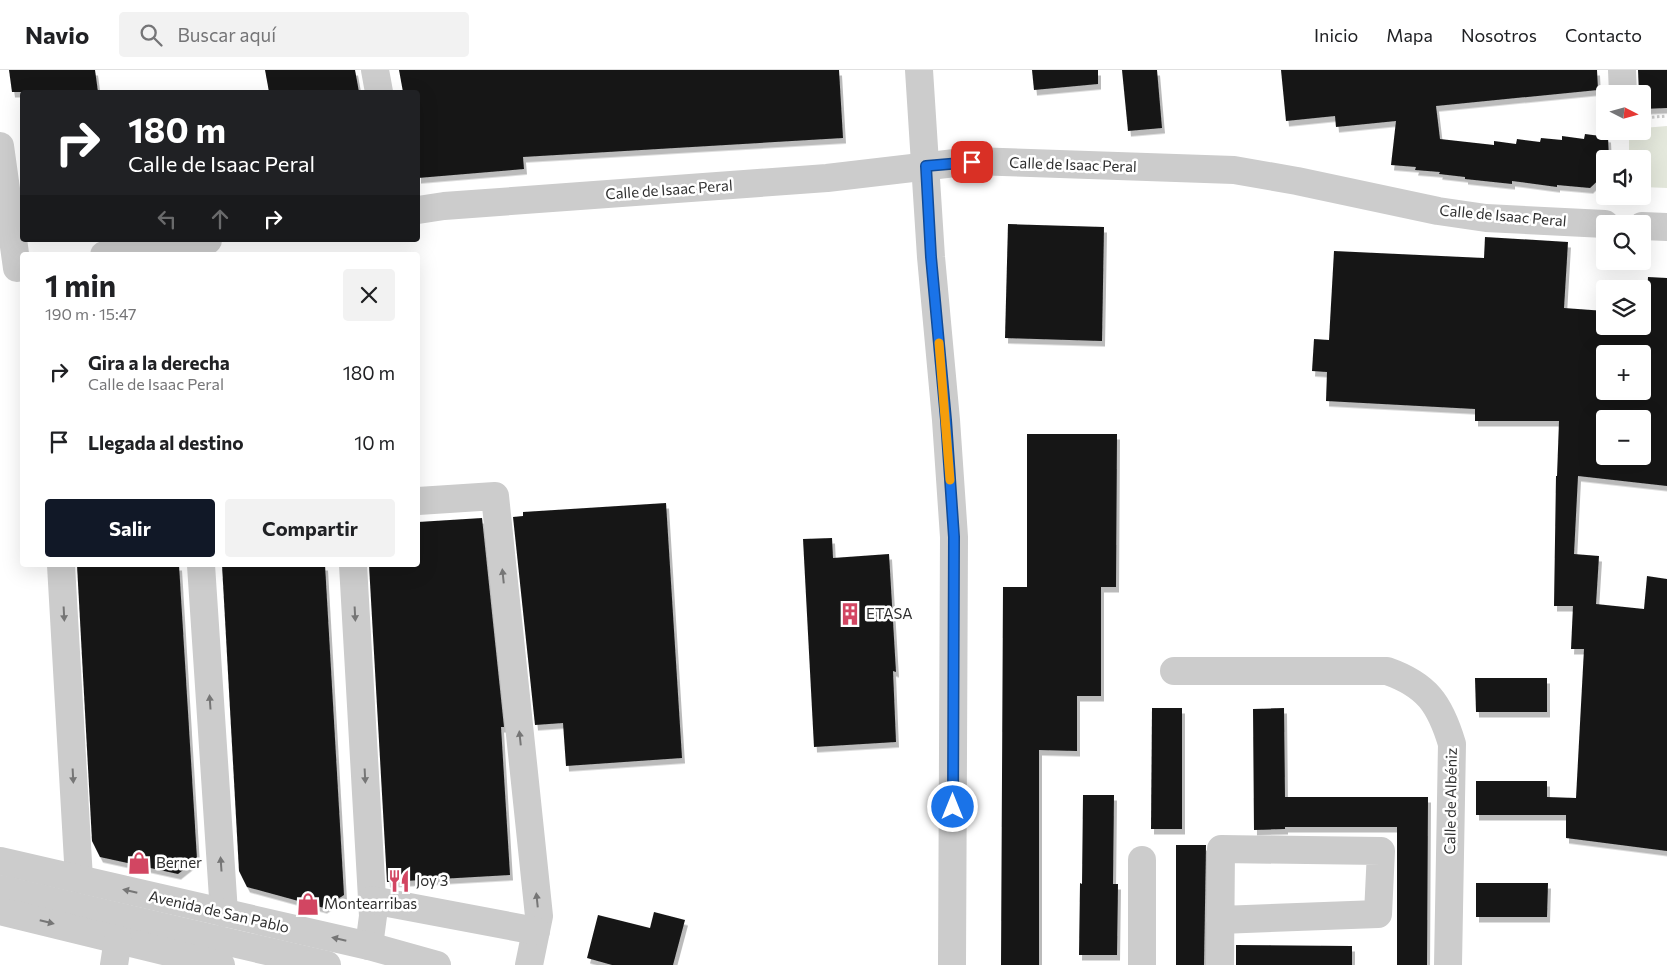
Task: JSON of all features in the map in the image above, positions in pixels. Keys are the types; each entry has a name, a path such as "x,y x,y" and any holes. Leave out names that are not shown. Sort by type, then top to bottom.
{"street":[{"path":"375,70 378,90"},
{"path":"919,70 931,257 946,420 954,537 952,965"},
{"path":"1622,70 1623,85"},
{"path":"0,146 13,268"},
{"name":"Calle de Isaac Peral","path":"420,210 463,204 827,178 972,162 1234,170 1297,181 1438,211 1486,218 1596,224"},
{"path":"1651,226 1667,227"},
{"path":"125,252 194,242"},
{"path":"420,501 495,496 538,916 530,965"},
{"path":"61,567 79,880"},
{"path":"201,567 224,913"},
{"path":"353,567 373,916 369,946"},
{"name":"Calle de Albéniz","path":"1174,671 1387,671 1406,677 1425,691 1440,710 1452,744 1448,965"},
{"path":"1220,920 1378,914 1381,851 1221,849 1220,920 1220,965"},
{"path":"1142,860 1142,965"},
{"name":"Avenida de San Pablo","path":"0,862 369,946 437,965"},
{"name":"Avenida de San Pablo","path":"0,888 326,965"},
{"path":"372,900 536,931"},
{"path":"0,911 116,952 221,965"}],"path":[{"path":"1651,117 1667,116"}],"shaded area":[{"path":"1667,126 1667,188 1651,187 1651,150 1629,150 1629,140 1651,140 1651,127"}],"building":[{"path":"9,70 95,70 98,90 20,90 20,92 12,92"},
{"path":"265,70 355,70 359,90 269,90"},
{"path":"399,70 839,70 843,138 523,157 524,169 420,178 420,90 403,90"},
{"path":"1032,70 1098,70 1098,84 1034,90"},
{"path":"1122,70 1157,70 1162,128 1128,131"},
{"path":"1281,70 1597,70 1596,90 1436,106 1440,139 1494,145 1494,141 1516,144 1517,139 1540,142 1541,138 1562,140 1562,136 1584,139 1585,134 1596,135 1596,140 1608,140 1609,150 1596,150 1596,182 1590,188 1557,185 1557,187 1512,181 1512,184 1465,179 1465,177 1439,174 1440,172 1415,170 1416,167 1391,165 1396,121 1336,127 1335,116 1286,121"},
{"path":"1638,70 1667,70 1667,108 1651,109 1651,85 1639,85"},
{"path":"1008,224 1104,227 1102,341 1005,338"},
{"path":"1485,237 1568,242 1564,308 1596,310 1596,335 1651,335 1651,280 1648,280 1648,277 1667,278 1667,486 1578,476 1574,554 1599,556 1596,604 1644,609 1647,576 1667,579 1667,851 1566,838 1566,815 1476,815 1476,781 1547,781 1547,797 1576,798 1584,649 1571,649 1573,606 1554,606 1556,476 1559,421 1475,421 1475,409 1326,401 1327,372 1312,371 1314,339 1329,340 1334,251 1484,258"},
{"path":"1027,434 1117,434 1116,587 1101,587 1101,696 1077,696 1077,751 1039,750 1039,965 1001,965 1003,587 1027,587"},
{"path":"666,503 682,758 566,766 563,723 535,725 513,517 523,516 523,512"},
{"path":"482,518 504,727 501,727 510,875 387,882 369,567 420,567 420,522"},
{"name":"ETASA","path":"832,538 833,558 889,554 896,672 893,671 896,742 814,747 803,539"},
{"path":"77,567 179,567 197,859 178,874 100,857 92,841"},
{"path":"222,567 325,567 344,895 324,908 247,887 239,871"},
{"path":"1475,678 1547,678 1547,712 1476,712"},
{"path":"1152,708 1182,708 1182,829 1151,829"},
{"path":"1284,708 1285,797 1428,797 1427,965 1397,965 1397,827 1285,827 1285,829 1254,830 1253,709"},
{"path":"1083,795 1114,795 1113,884 1118,884 1117,955 1079,955"},
{"path":"1176,845 1206,845 1204,965 1176,965"},
{"path":"1476,883 1548,883 1547,917 1476,917"},
{"path":"654,912 685,920 673,965 612,965 587,958 598,915 650,928"},
{"path":"1236,945 1352,946 1352,965 1236,965"}],"slow traffic":[{"path":"939,343 950,480"}],"place":[{"name":"ETASA","path":"850,614"},
{"name":"Berner","path":"139,863"},
{"name":"Joy 3","path":"399,881"},
{"name":"Montearribas","path":"308,904"}],"route":[{"path":"953,807 954,537 946,420 931,257 926,166 972,162"}]}
